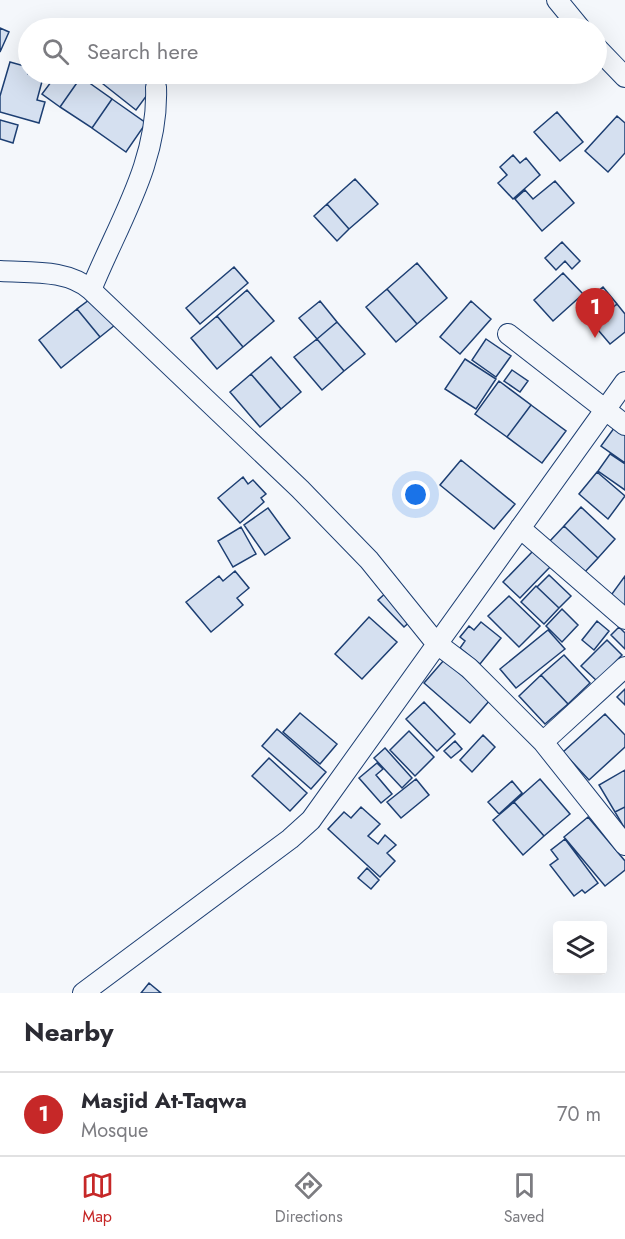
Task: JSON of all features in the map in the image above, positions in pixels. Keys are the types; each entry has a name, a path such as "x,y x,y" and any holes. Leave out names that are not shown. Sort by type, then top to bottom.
{"street":[{"path":"557,0 572,18"},
{"path":"607,58 625,77"},
{"path":"91,290 149,159 156,87"},
{"path":"0,271 68,276 81,281 91,290 300,489 369,560 436,643 469,668 543,742 625,845"},
{"path":"508,334 604,411 625,425"},
{"path":"83,993 290,839 311,820 625,382"},
{"path":"520,528 625,619"},
{"path":"543,742 625,667"}],"building":[{"path":"0,28 9,32 0,52"},
{"path":"10,62 18,64 18,84 41,84 37,100 45,102 39,123 0,112 0,96"},
{"path":"50,84 76,84 60,107 42,94"},
{"path":"76,84 91,84 112,99 92,128 60,107"},
{"path":"103,84 149,84 153,87 136,110"},
{"path":"112,99 146,123 126,152 92,128"},
{"path":"557,112 583,142 560,161 534,132"},
{"path":"617,116 625,123 625,153 608,172 585,151"},
{"path":"0,120 18,125 13,143 0,139"},
{"path":"513,155 520,163 526,158 540,175 513,199 498,183 507,175 500,167"},
{"path":"355,179 378,204 349,229 327,204"},
{"path":"555,181 574,203 542,231 515,199 525,190 533,199"},
{"path":"327,204 349,229 337,241 314,216"},
{"path":"562,242 580,261 572,269 565,261 556,270 545,258"},
{"path":"417,263 447,298 417,324 387,289"},
{"path":"234,267 248,283 200,324 186,308"},
{"path":"563,273 583,294 553,321 534,300"},
{"path":"603,287 617,304 593,324 579,306"},
{"path":"387,289 417,324 396,342 366,307"},
{"path":"247,290 274,321 243,347 217,316"},
{"path":"93,297 115,325 100,337 77,309"},
{"path":"320,301 337,322 317,339 299,318"},
{"path":"471,301 491,319 460,354 440,337"},
{"path":"617,304 625,314 625,332 610,344 593,324"},
{"path":"77,309 100,337 61,368 39,340"},
{"path":"217,316 243,347 217,369 191,338"},
{"path":"337,322 365,354 344,371 317,339"},
{"path":"317,339 344,371 322,390 294,357"},
{"path":"486,339 511,356 496,377 472,360"},
{"path":"271,357 301,392 281,409 251,374"},
{"path":"465,359 496,379 476,409 445,389"},
{"path":"512,370 528,381 520,392 504,381"},
{"path":"251,374 281,409 260,427 230,392"},
{"path":"499,381 531,405 507,437 475,414"},
{"path":"531,405 566,431 542,463 507,437"},
{"path":"617,424 625,430 625,463 601,446"},
{"path":"610,454 625,464 625,490 598,471"},
{"path":"461,460 515,504 494,529 440,485"},
{"path":"597,472 625,496 608,519 579,494"},
{"path":"243,477 248,484 253,480 266,494 261,498 264,502 240,523 218,498"},
{"path":"581,507 615,539 598,558 564,526"},
{"path":"268,508 290,538 265,555 244,525"},
{"path":"564,526 598,558 583,574 549,542"},
{"path":"241,527 256,554 233,567 218,541"},
{"path":"533,551 550,567 520,598 503,582"},
{"path":"235,571 249,588 237,598 243,605 211,632 186,602 219,576 223,581"},
{"path":"549,575 571,596 559,608 537,587"},
{"path":"625,576 625,609 609,598"},
{"path":"536,586 559,608 544,624 521,602"},
{"path":"388,591 414,618 404,627 378,600"},
{"path":"509,596 540,626 519,647 488,616"},
{"path":"562,609 578,625 562,642 546,626"},
{"path":"369,617 397,642 362,679 335,654"},
{"path":"597,621 609,631 594,650 582,640"},
{"path":"481,622 501,638 480,664 460,648 465,641 460,637 469,626 474,630"},
{"path":"619,627 625,633 625,649 611,635"},
{"path":"548,630 565,649 516,688 500,669"},
{"path":"607,640 622,655 597,681 581,666"},
{"path":"564,655 590,683 568,704 541,675"},
{"path":"444,660 490,700 470,723 424,683"},
{"path":"541,675 568,704 545,724 519,696"},
{"path":"625,689 625,705 617,697"},
{"path":"424,702 455,734 437,751 406,719"},
{"path":"300,713 337,744 320,764 283,732"},
{"path":"605,714 625,735 625,747 589,780 563,752"},
{"path":"277,729 326,772 311,789 262,746"},
{"path":"409,731 434,757 415,776 390,750"},
{"path":"483,735 495,747 472,772 460,760"},
{"path":"455,741 462,749 451,758 444,751"},
{"path":"385,748 412,778 402,788 374,758"},
{"path":"269,758 307,793 290,811 252,776"},
{"path":"377,763 383,769 376,775 392,794 381,803 359,778"},
{"path":"625,770 625,807 615,812 599,785"},
{"path":"416,779 429,795 401,818 387,802"},
{"path":"540,779 570,814 544,836 514,802"},
{"path":"512,781 522,793 499,814 488,802"},
{"path":"514,802 544,836 523,855 493,820"},
{"path":"361,807 380,824 368,836 378,844 385,835 396,845 387,853 395,861 380,877 328,829 344,812 351,818"},
{"path":"625,807 625,829 615,812"},
{"path":"588,817 625,861 625,870 605,886 564,837"},
{"path":"565,839 598,883 585,893 582,890 574,896 550,865 558,859 551,850"},
{"path":"367,868 379,880 371,889 358,878"},
{"path":"149,983 161,993 141,993"}],"place":[{"name":"Masjid At-Taqwa","path":"595,338"}]}
